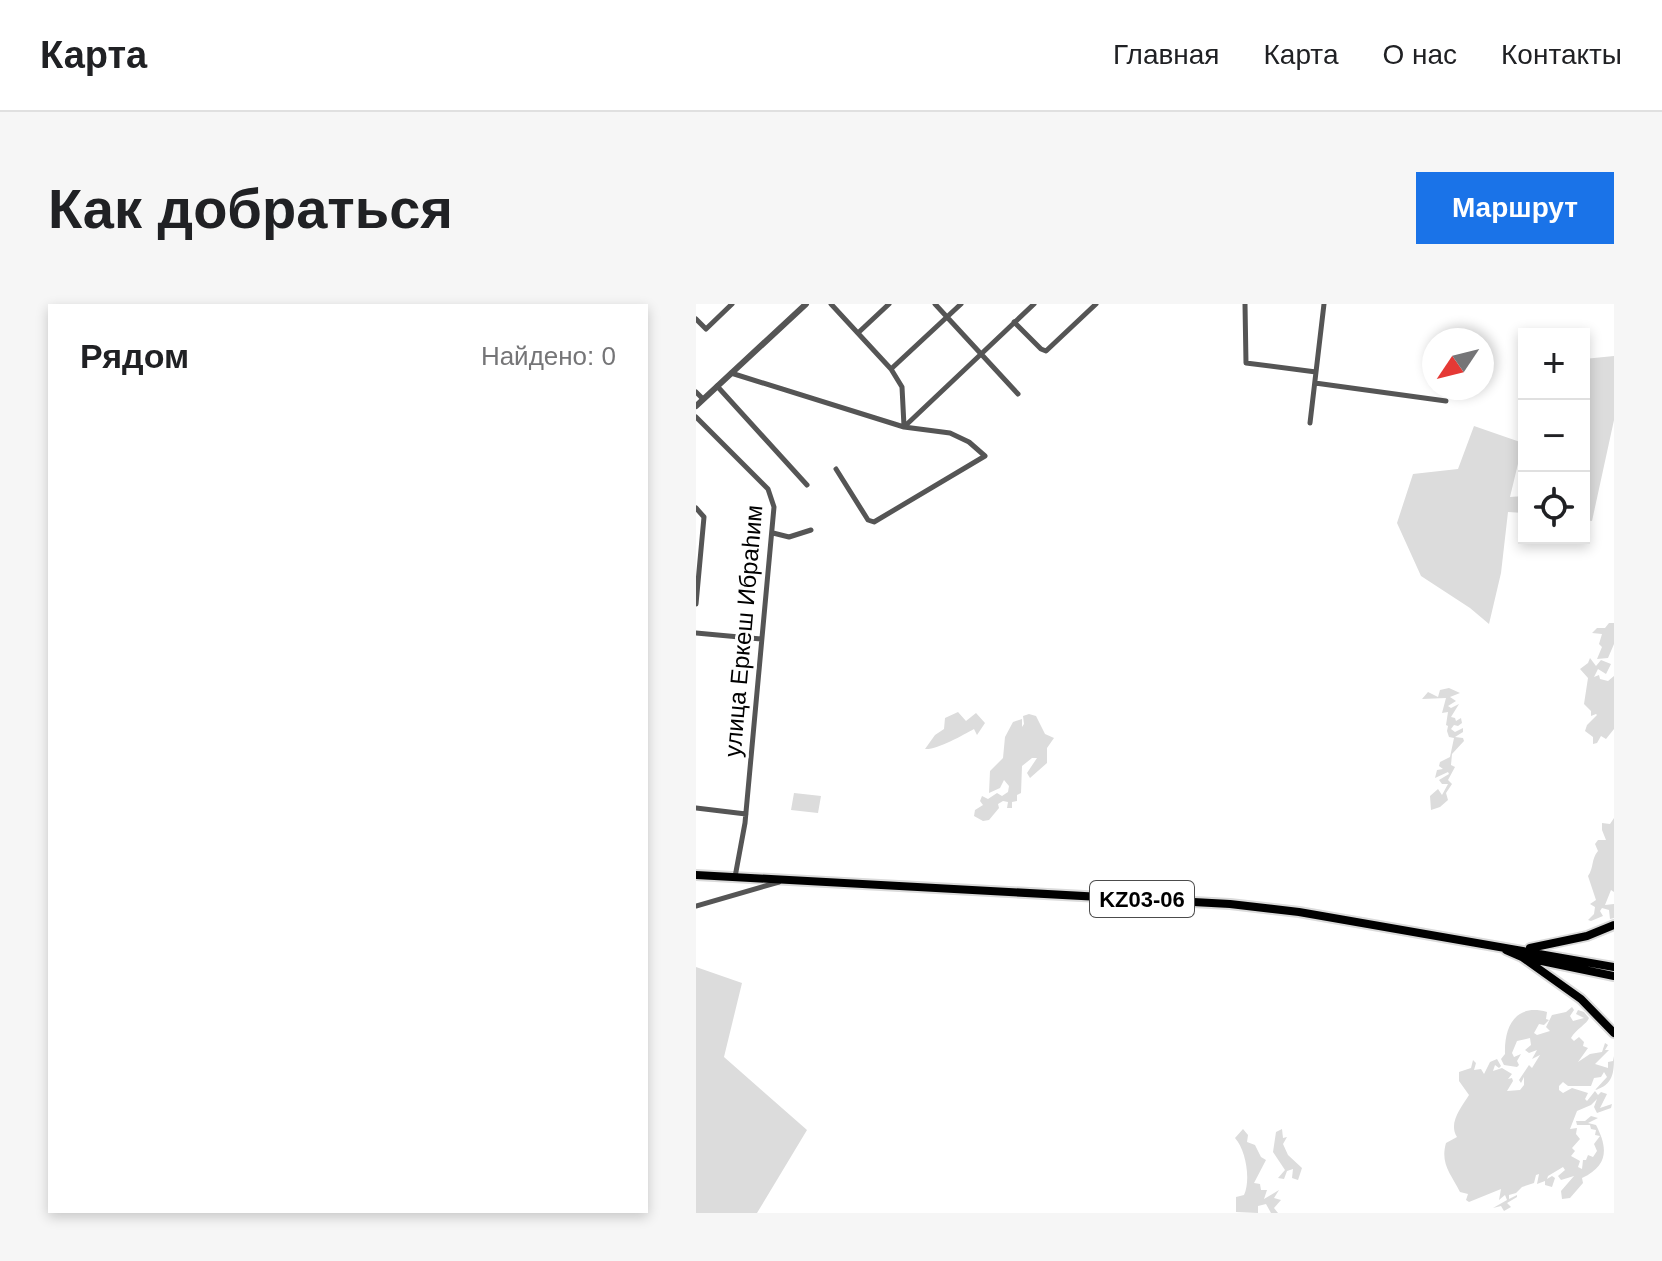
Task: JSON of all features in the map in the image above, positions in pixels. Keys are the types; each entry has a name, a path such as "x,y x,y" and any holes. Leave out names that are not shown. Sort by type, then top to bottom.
{"main road":[{"name":"KZ03-06","path":"696,875 1230,904 1299,912 1498,947 1614,976"},
{"path":"1523,953 1587,936 1614,925"},
{"name":"KZ03-06","path":"1523,953 1614,967"},
{"path":"1523,953 1581,999 1614,1033"}],"street":[{"path":"696,319 706,329 732,304"},
{"path":"696,406 806,304"},
{"path":"831,304 891,369 902,387 904,427"},
{"path":"859,332 889,304"},
{"path":"935,304 1018,394"},
{"path":"891,369 961,304"},
{"path":"904,427 1034,304"},
{"path":"1014,322 1046,351 1096,304"},
{"path":"1245,304 1246,363 1316,372"},
{"path":"1310,423 1324,304"},
{"path":"731,373 904,427 950,433 969,442 985,456 874,522 868,520 836,469"},
{"path":"1315,383 1446,401"},
{"path":"717,386 807,485"},
{"path":"696,392 703,399"},
{"name":"улица Еркеш Ибраһим","path":"696,417 771,494 774,518 746,814 735,877"},
{"path":"696,508 704,517 696,604"},
{"path":"773,533 789,537 811,530"},
{"path":"696,633 761,639"},
{"path":"696,808 746,814"},
{"path":"696,906 782,881"}],"shaded area":[{"path":"1614,356 1614,420 1592,521 1590,521 1590,358"},
{"path":"1474,426 1518,441 1518,464 1510,497 1518,496 1518,513 1508,512 1501,573 1489,624 1421,576 1397,523 1413,474 1458,469"},
{"path":"1614,623 1614,644 1608,658 1597,659 1602,647 1599,644 1602,634 1592,633"},
{"path":"1590,658 1596,666 1601,660 1611,664 1606,674 1598,669 1594,677 1599,675 1600,679 1608,681 1614,676 1614,729 1606,739 1601,736 1593,744 1593,737 1585,731 1597,715 1591,716 1591,711 1584,704 1588,678 1580,669"},
{"path":"1449,688 1460,693 1450,697 1456,701 1448,706 1451,708 1459,704 1451,717 1456,721 1461,718 1462,723 1451,729 1455,732 1463,728 1463,732 1455,737 1464,741 1452,754 1451,765 1455,767 1448,780 1452,784 1446,793 1448,800 1431,810 1430,796 1438,789 1442,795 1448,784 1442,784 1439,780 1448,772 1435,778 1437,770 1443,769 1439,766 1440,762 1450,757 1454,738 1449,737 1447,731 1448,712 1442,713 1446,698 1422,699 1428,692 1438,697 1440,690"},
{"path":"958,712 966,721 976,713 985,723 977,735 974,729 943,745 925,749 944,729 945,718"},
{"path":"1023,716 1036,716 1045,734 1054,738 1047,748 1047,763 1030,778 1027,773 1037,758 1022,766 1021,793 1017,795 1017,801 1012,802 1012,808 1007,808 1008,802 1003,801 989,820 983,821 974,816 975,810 983,805 980,801 982,796 988,799 997,793 1002,796 1008,792 1009,786 1004,780 1000,788 989,793 990,771 1003,758 1005,737 1013,722 1022,719 1022,727"},
{"path":"794,793 821,796 818,813 791,810"},
{"path":"1614,818 1614,892 1611,890 1605,905 1614,904 1614,918 1610,919 1609,910 1602,908 1603,916 1591,921 1588,920 1594,914 1595,907 1590,904 1596,900 1588,876 1598,851 1595,844 1598,840 1606,840 1602,823 1610,824"},
{"path":"696,967 742,983 724,1057 807,1130 757,1213 696,1213"},
{"path":"1572,1007 1574,1010 1570,1016 1573,1021 1584,1018 1576,1014 1578,1010 1589,1018 1571,1038 1574,1041 1579,1037 1584,1042 1583,1046 1588,1048 1578,1062 1590,1054 1602,1052 1605,1043 1608,1045 1605,1050 1609,1050 1595,1064 1608,1068 1608,1062 1613,1061 1614,1056 1611,1078 1601,1088 1595,1090 1607,1077 1604,1072 1601,1077 1594,1078 1591,1086 1568,1086 1563,1082 1559,1086 1563,1093 1572,1088 1588,1093 1587,1101 1595,1091 1598,1095 1601,1092 1607,1094 1600,1108 1612,1104 1611,1108 1597,1113 1594,1107 1597,1099 1577,1111 1570,1129 1577,1128 1576,1134 1580,1139 1572,1148 1575,1151 1571,1156 1580,1161 1578,1167 1582,1169 1583,1160 1588,1155 1593,1157 1597,1151 1594,1144 1600,1136 1595,1135 1596,1130 1591,1129 1590,1125 1577,1125 1576,1121 1585,1121 1591,1116 1598,1118 1588,1123 1596,1125 1600,1133 1604,1148 1602,1161 1582,1178 1583,1183 1570,1198 1562,1199 1561,1191 1574,1176 1561,1180 1558,1176 1565,1170 1563,1167 1548,1176 1547,1179 1555,1178 1552,1187 1545,1185 1545,1181 1537,1184 1539,1174 1534,1183 1509,1195 1509,1199 1517,1197 1507,1203 1511,1207 1504,1211 1501,1206 1493,1208 1507,1200 1505,1195 1499,1200 1501,1189 1469,1202 1466,1200 1468,1194 1460,1192 1450,1174 1444,1157 1446,1143 1457,1137 1455,1121 1469,1095 1459,1081 1459,1072 1471,1068 1473,1060 1476,1063 1474,1070 1481,1069 1484,1074 1490,1062 1497,1059 1501,1066 1495,1065 1493,1071 1502,1068 1512,1074 1508,1079 1512,1078 1513,1081 1507,1091 1520,1090 1524,1077 1521,1083 1519,1080 1540,1055 1532,1059 1537,1050 1529,1053 1525,1050 1531,1045 1530,1038 1517,1041 1512,1053 1514,1057 1521,1054 1517,1061 1519,1065 1504,1065 1501,1059 1514,1019 1527,1011 1547,1012 1546,1019 1549,1020 1544,1025 1539,1024 1534,1033 1537,1035 1550,1031 1546,1027 1552,1015 1566,1012"},
{"path":"1243,1129 1248,1135 1247,1142 1255,1145 1266,1160 1254,1183 1260,1184 1261,1190 1267,1190 1264,1199 1279,1190 1274,1198 1281,1200 1274,1208 1278,1213 1271,1213 1266,1204 1258,1206 1258,1213 1236,1212 1236,1197 1244,1195 1247,1181 1245,1157 1235,1138"},
{"path":"1282,1129 1283,1138 1287,1137 1283,1144 1288,1155 1302,1168 1298,1180 1292,1178 1293,1169 1287,1171 1284,1179 1278,1178 1285,1170 1273,1152 1276,1132"}]}
